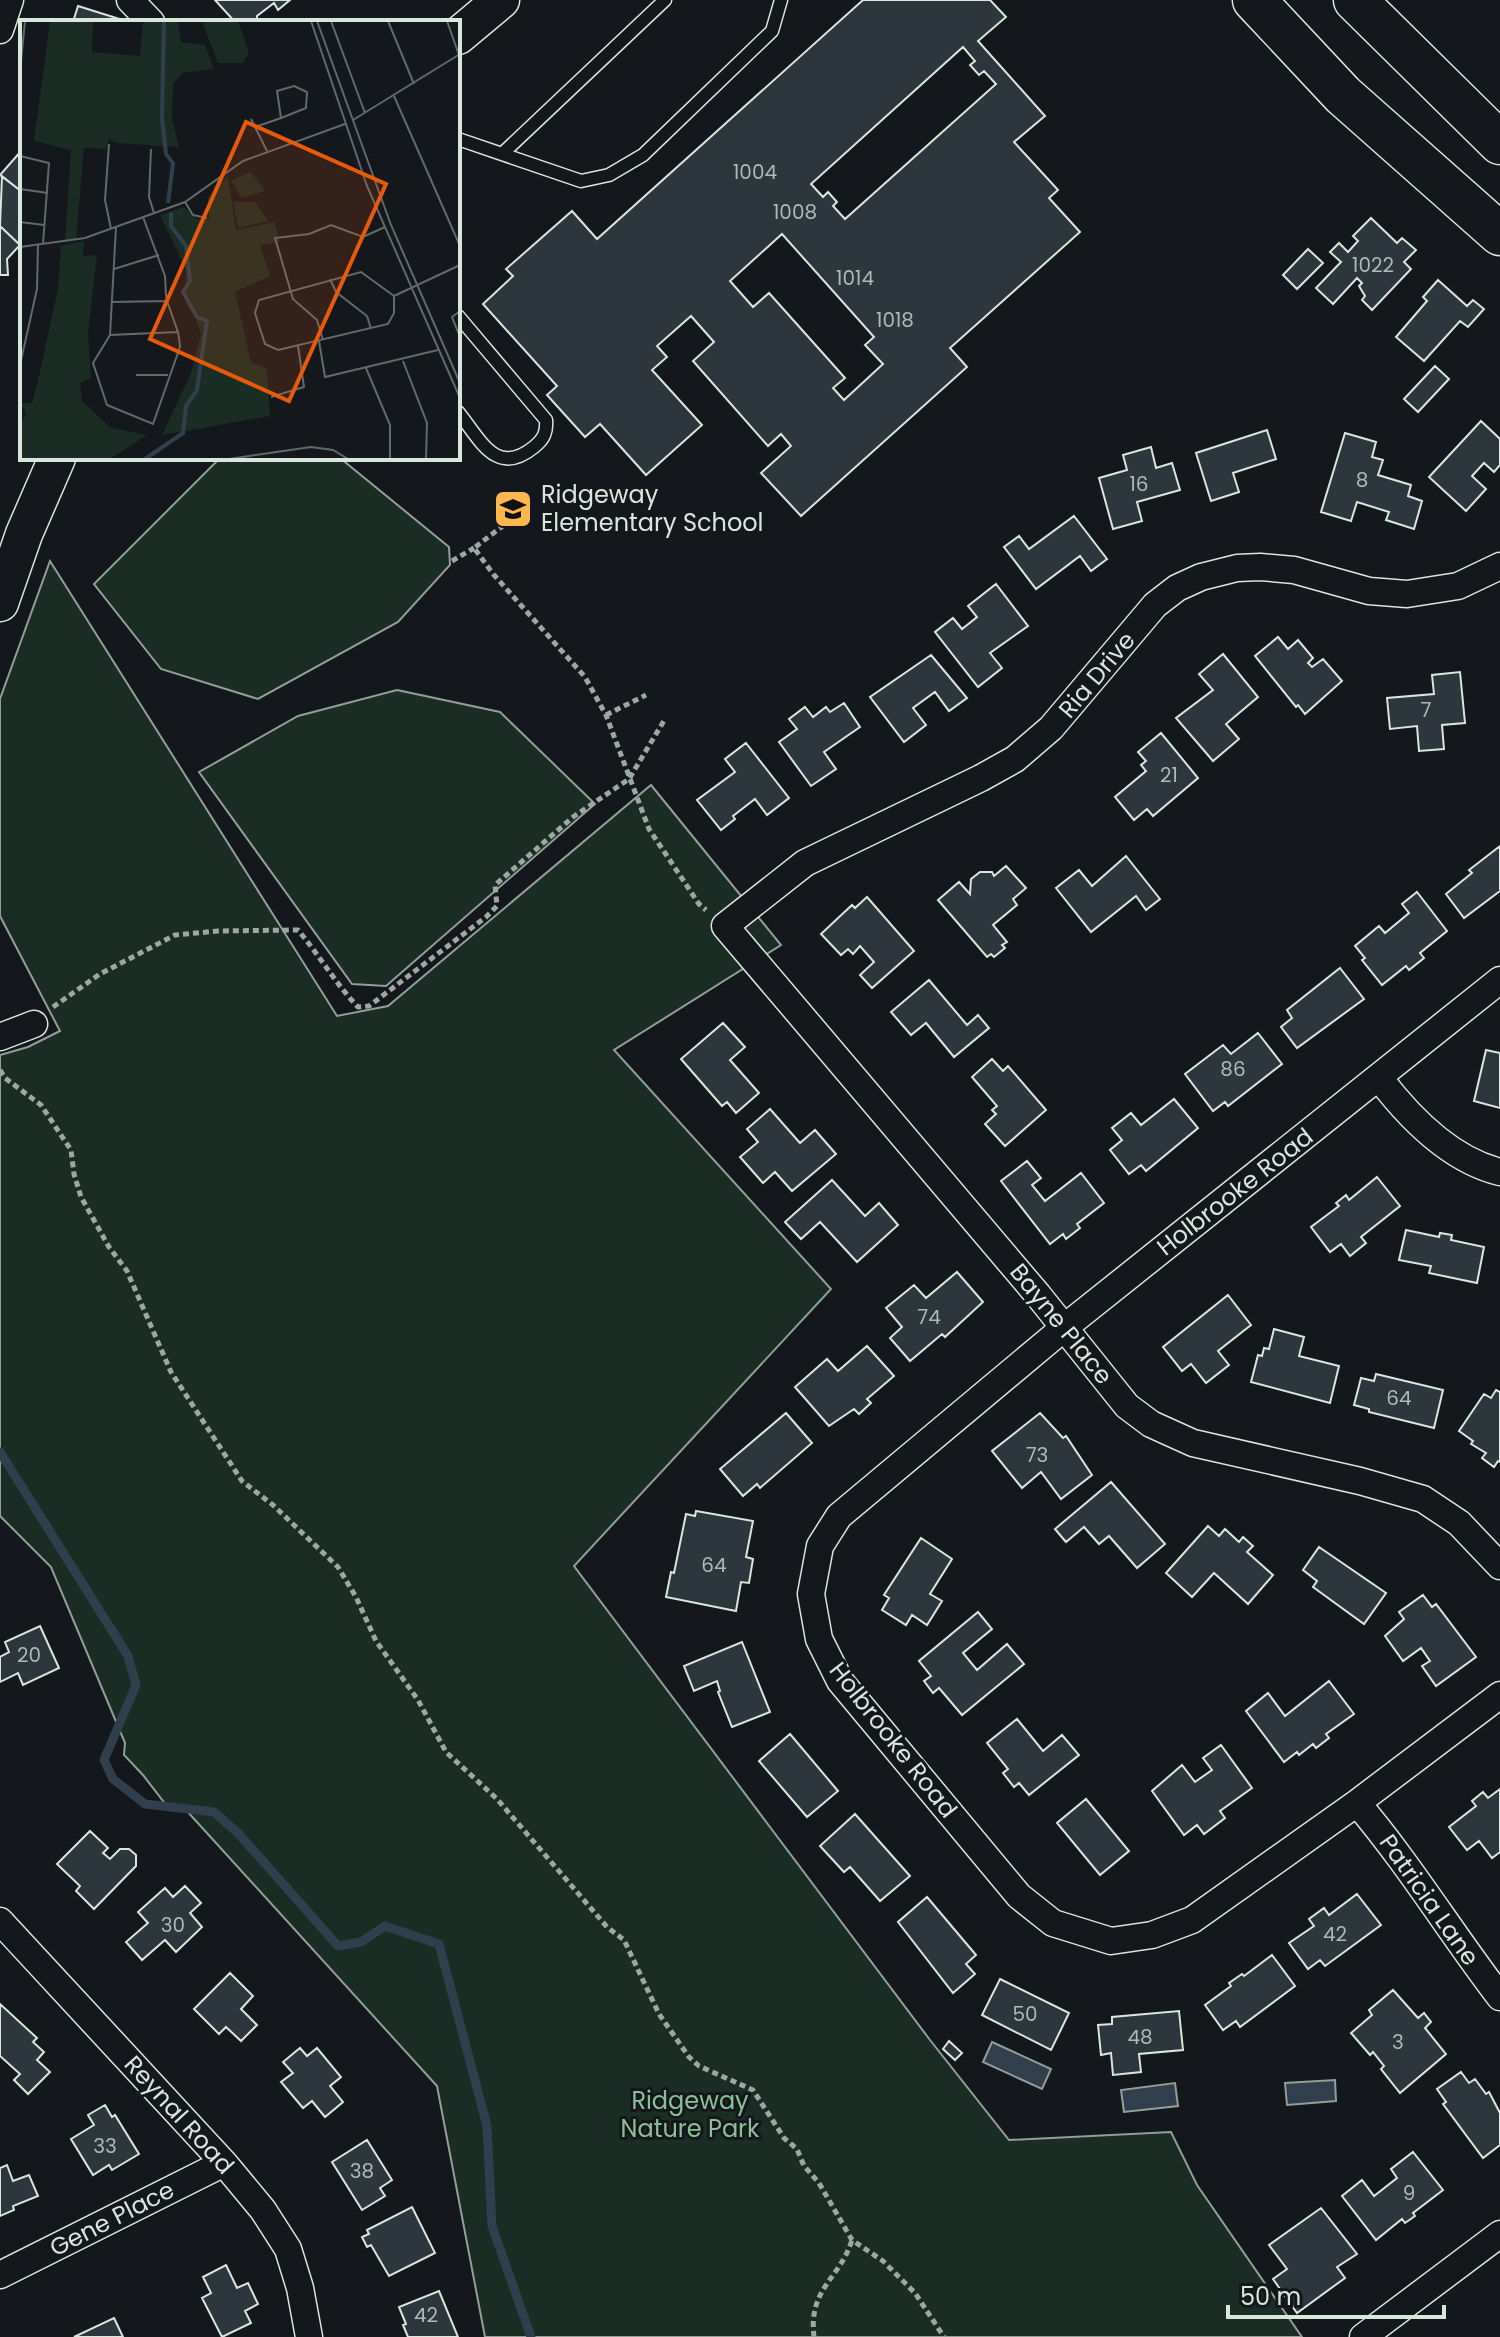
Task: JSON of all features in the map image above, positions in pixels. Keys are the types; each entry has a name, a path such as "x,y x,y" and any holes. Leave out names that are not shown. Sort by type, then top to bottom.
{"main road":[{"path":"1254,0 1343,95 1500,234"},
{"path":"1355,0 1500,143"}],"street":[{"path":"0,30 10,0"},
{"path":"130,0 149,20"},
{"path":"460,34 501,0"},
{"path":"0,603 24,534 56,460"},
{"name":"Ria Drive","path":"725,926 805,863 1015,759 1051,728 1155,605 1177,588 1201,577 1237,568 1260,567 1294,570 1369,591 1407,594 1458,586 1500,566"},
{"name":"Bayne Place","path":"725,926 1065,1327 1127,1406 1151,1424 1193,1443 1360,1481 1423,1499 1459,1523 1500,1566"},
{"name":"Holbrooke Road","path":"1500,980 1380,1079 1065,1327 839,1516 820,1546 811,1594 819,1639 840,1681 1019,1896 1053,1923 1111,1941 1152,1935 1192,1920 1357,1803 1500,1695"},
{"path":"0,1037 34,1024"},
{"path":"1380,1079 1430,1135 1488,1169 1500,1172"},
{"name":"Patricia Lane","path":"1357,1803 1390,1842 1500,1997"},
{"name":"Reynal Road","path":"0,1922 224,2163 263,2210 288,2249 300,2288 309,2337"},
{"name":"Gene Place","path":"0,2275 224,2163"},
{"path":"1363,2337 1500,2234"}],"lane":[{"path":"502,154 665,0"},
{"path":"460,140 581,181 609,175 643,155 772,31 781,0"},
{"path":"460,318 546,420 547,432 532,449 510,461 494,456 460,414"}],"path":[{"path":"452,561 504,525"},
{"path":"474,548 494,575 585,677 606,715 649,829 699,904 725,926"},
{"path":"606,715 646,695"},
{"path":"34,1024 63,998 100,974 175,935 218,931 298,930 342,991 358,1007 369,1006 486,917 497,906 495,885 573,817 629,779 665,719"},
{"path":"0,1070 5,1078 41,1105 71,1150 81,1197 109,1247 127,1271 171,1372 242,1481 273,1505 338,1567 376,1641 418,1700 446,1752 497,1799 607,1927 624,1940 659,2014 689,2057 699,2066 753,2090 784,2138 797,2149 852,2240 883,2261 915,2293 944,2337"},
{"path":"814,2337 812,2320 820,2293 848,2253 852,2240"}],"green space":[{"path":"218,460 342,460 449,547 450,565 398,622 258,699 161,669 94,584"},
{"name":"Ridgeway Nature Park","path":"50,561 337,1016 388,1006 651,785 781,945 614,1050 831,1289 574,1566 930,2040 1009,2140 1171,2132 1197,2185 1302,2337 485,2337 437,2086 186,1810 170,1810 124,1755 125,1743 51,1567 0,1516 0,1055 28,1047 60,1031 0,916 0,699"},
{"path":"397,690 500,712 595,804 386,986 352,984 199,772 298,716"}],"water":[{"path":"992,2042 1051,2069 1042,2089 983,2062"},
{"path":"1335,2080 1336,2101 1287,2105 1285,2083"},
{"path":"1175,2083 1178,2106 1124,2112 1121,2090"}],"building":[{"path":"215,0 290,0 278,10 274,3 257,16 257,20 233,20"},
{"path":"863,0 990,0 1006,17 978,41 1045,116 1014,142 1058,190 1049,198 1080,232 950,348 967,367 801,516 761,473 791,446 781,434 768,446 693,361 714,342 691,316 657,346 667,357 652,370 702,425 646,475 600,424 585,437 547,395 557,386 483,304 513,276 506,269 572,211 597,239","holes":["963,47 975,61 970,65 979,75 984,71 996,84 845,219 833,206 837,202 828,192 823,197 811,184","782,234 874,337 865,345 883,364 844,400 833,388 845,378 769,293 753,307 730,281"]},
{"path":"78,6 123,20 74,20"},
{"path":"20,152 20,190 0,175"},
{"path":"2,176 20,190 20,245 0,226"},
{"path":"1371,218 1397,243 1402,238 1416,250 1404,262 1411,269 1372,310 1362,300 1365,296 1359,286 1362,283 1357,278 1333,304 1316,288 1341,262 1330,252 1339,243 1348,252 1358,241 1353,236"},
{"path":"0,226 20,245 7,259 8,275 0,275"},
{"path":"1308,249 1323,263 1297,289 1283,275"},
{"path":"1438,280 1467,306 1473,300 1484,309 1468,327 1460,321 1424,361 1396,337 1427,301 1423,297"},
{"path":"1435,366 1449,379 1418,412 1404,399"},
{"path":"1481,421 1500,439 1500,465 1494,472 1484,463 1472,476 1486,489 1466,511 1429,477"},
{"path":"1267,430 1276,459 1233,473 1239,492 1211,501 1196,453"},
{"path":"1345,433 1376,442 1372,457 1383,460 1378,475 1411,485 1408,496 1422,501 1414,529 1386,520 1389,512 1357,502 1351,521 1321,512"},
{"path":"1151,447 1156,468 1172,463 1180,490 1137,502 1142,521 1113,529 1099,478 1127,470 1123,455"},
{"path":"1074,516 1107,559 1091,571 1080,556 1036,589 1004,547 1019,536 1029,549"},
{"path":"996,584 1028,626 990,653 1002,668 978,687 935,632 953,618 962,629 977,617 968,606"},
{"path":"1278,637 1288,649 1298,640 1313,658 1308,663 1312,667 1323,659 1342,681 1305,714 1255,656"},
{"path":"1223,654 1258,697 1226,724 1239,739 1213,761 1176,718 1213,690 1199,674"},
{"path":"931,655 967,698 949,711 935,692 913,708 926,725 904,742 870,697"},
{"path":"1460,672 1465,723 1442,725 1444,749 1419,751 1417,726 1390,729 1387,698 1434,694 1432,675"},
{"path":"844,703 860,727 824,752 836,769 811,786 779,742 797,729 789,719 805,707 813,717 826,707 830,712"},
{"path":"1161,733 1198,778 1153,816 1147,809 1134,820 1115,797 1146,771 1141,765 1146,761 1138,752"},
{"path":"746,743 789,798 767,815 755,799 721,830 697,800 735,772 725,759"},
{"path":"1500,846 1500,891 1464,918 1446,894 1472,873 1469,870"},
{"path":"1126,856 1160,899 1146,910 1136,896 1091,932 1056,888 1079,870 1092,886"},
{"path":"1006,866 1026,888 1013,899 1017,905 993,925 1007,942 1002,945 1005,948 994,957 991,954 987,957 938,900 959,882 970,894 971,879 980,872 992,872 994,876"},
{"path":"1417,892 1447,931 1420,953 1424,958 1409,970 1406,966 1382,985 1355,946 1379,926 1385,933 1409,913 1402,904"},
{"path":"867,897 914,951 872,988 860,975 874,962 860,946 853,954 848,949 841,955 821,934 852,905 855,908"},
{"path":"1340,968 1364,999 1297,1048 1281,1027 1292,1018 1287,1010"},
{"path":"929,980 967,1025 978,1015 989,1028 954,1057 926,1023 911,1035 891,1012"},
{"path":"723,1023 745,1047 730,1060 759,1093 736,1113 727,1102 722,1106 681,1059"},
{"path":"1258,1033 1282,1064 1228,1106 1225,1102 1213,1111 1185,1074 1223,1045 1231,1054"},
{"path":"1486,1050 1500,1053 1500,1108 1474,1101"},
{"path":"992,1059 1003,1071 1008,1066 1046,1110 1005,1146 985,1124 996,1114 992,1110 997,1106 972,1077"},
{"path":"1174,1099 1198,1128 1146,1171 1141,1165 1129,1174 1110,1150 1122,1140 1112,1128 1131,1113 1141,1125"},
{"path":"770,1109 800,1143 815,1130 836,1154 792,1191 775,1172 763,1183 740,1157 758,1142 747,1129"},
{"path":"1027,1161 1041,1178 1032,1185 1045,1201 1081,1173 1104,1203 1077,1224 1080,1228 1066,1239 1063,1234 1050,1244 1001,1181"},
{"path":"1377,1177 1400,1206 1361,1237 1366,1243 1350,1256 1341,1244 1330,1252 1311,1227 1339,1206 1336,1203 1346,1195 1349,1200"},
{"path":"832,1180 865,1216 879,1203 898,1225 857,1262 820,1222 801,1239 785,1222"},
{"path":"1406,1230 1439,1237 1440,1233 1452,1235 1451,1240 1484,1247 1477,1283 1429,1273 1431,1266 1399,1260"},
{"path":"957,1272 983,1302 945,1337 942,1334 910,1361 890,1338 902,1327 886,1308 914,1285 926,1298"},
{"path":"1228,1295 1251,1325 1218,1351 1229,1365 1206,1383 1191,1364 1182,1371 1163,1347"},
{"path":"1274,1329 1304,1337 1299,1356 1339,1366 1330,1403 1251,1382 1258,1355 1262,1356 1264,1348 1269,1349"},
{"path":"867,1346 894,1376 867,1399 871,1403 859,1414 854,1409 829,1426 795,1387 827,1359 838,1371"},
{"path":"1376,1374 1443,1390 1434,1428 1369,1412 1369,1409 1354,1405 1361,1378 1374,1381"},
{"path":"1496,1390 1500,1392 1500,1462 1494,1467 1482,1458 1486,1453 1471,1444 1473,1441 1459,1431 1484,1394 1491,1398"},
{"path":"786,1413 812,1443 760,1488 757,1484 743,1496 720,1469"},
{"path":"1040,1413 1063,1438 1066,1436 1092,1475 1061,1499 1041,1472 1022,1488 992,1451"},
{"path":"1111,1482 1165,1544 1137,1568 1109,1536 1099,1544 1084,1527 1066,1542 1055,1529"},
{"path":"696,1511 753,1521 746,1557 753,1559 749,1583 741,1582 736,1611 666,1597 686,1514 695,1516"},
{"path":"1208,1526 1219,1536 1225,1529 1239,1542 1243,1537 1253,1546 1247,1552 1273,1575 1248,1604 1214,1573 1192,1597 1166,1573"},
{"path":"921,1538 952,1559 930,1594 942,1601 927,1625 912,1615 906,1625 882,1610 889,1598 884,1595"},
{"path":"1319,1547 1386,1593 1364,1624 1313,1587 1317,1581 1303,1570"},
{"path":"1423,1595 1432,1607 1436,1604 1476,1657 1436,1686 1422,1666 1430,1661 1421,1648 1403,1661 1385,1636 1404,1619 1399,1612"},
{"path":"978,1612 992,1629 963,1653 977,1670 1007,1644 1024,1664 962,1715 939,1688 933,1693 924,1681 931,1676 919,1661"},
{"path":"40,1626 59,1668 23,1685 18,1673 0,1682 0,1657 9,1652 5,1642"},
{"path":"742,1642 770,1712 732,1727 718,1692 717,1681 694,1691 684,1666"},
{"path":"1329,1681 1354,1714 1326,1734 1329,1738 1316,1748 1313,1744 1284,1762 1246,1711 1268,1693 1285,1716"},
{"path":"1017,1719 1043,1751 1062,1735 1079,1755 1029,1795 1019,1783 1014,1787 1003,1773 1008,1769 987,1743"},
{"path":"790,1734 838,1791 807,1817 759,1761"},
{"path":"1221,1745 1252,1788 1220,1811 1225,1818 1204,1834 1197,1825 1184,1835 1152,1791 1182,1765 1195,1782 1212,1770 1203,1758"},
{"path":"1500,1789 1500,1852 1492,1858 1479,1841 1467,1850 1449,1827 1476,1806 1472,1801 1483,1792 1488,1798"},
{"path":"1086,1799 1129,1851 1100,1875 1057,1823"},
{"path":"855,1814 910,1876 880,1901 850,1867 844,1872 820,1846"},
{"path":"90,1831 108,1848 103,1853 110,1859 120,1849 129,1849 136,1855 136,1866 94,1909 76,1891 80,1886 57,1864"},
{"path":"185,1886 201,1903 190,1913 202,1927 176,1952 165,1940 142,1960 126,1942 148,1923 138,1912 165,1888 173,1897"},
{"path":"1357,1894 1381,1925 1325,1966 1320,1960 1308,1969 1289,1943 1314,1926 1309,1919 1324,1908 1329,1915"},
{"path":"927,1897 976,1955 966,1964 975,1974 953,1993 898,1922"},
{"path":"1272,1955 1295,1986 1240,2027 1236,2021 1223,2030 1205,2005 1231,1986 1229,1983"},
{"path":"230,1973 253,1996 241,2009 257,2025 241,2041 226,2027 219,2034 194,2009"},
{"path":"1000,1979 1069,2013 1051,2050 982,2015"},
{"path":"1393,1990 1418,2018 1424,2013 1431,2022 1425,2028 1446,2054 1400,2093 1381,2069 1384,2066 1373,2052 1370,2055 1351,2033 1372,2015 1369,2010"},
{"path":"0,2004 37,2038 33,2042 44,2052 37,2060 50,2072 28,2094 14,2080 20,2074 0,2056"},
{"path":"1179,2011 1183,2050 1139,2054 1141,2072 1113,2075 1111,2053 1101,2055 1098,2025 1112,2024 1112,2017"},
{"path":"949,2041 962,2053 955,2060 943,2049"},
{"path":"300,2048 307,2056 317,2048 341,2077 330,2086 343,2102 325,2117 312,2101 303,2108 281,2082 293,2073 283,2062"},
{"path":"1461,2072 1469,2083 1475,2079 1486,2094 1489,2092 1500,2113 1500,2145 1483,2158 1443,2104 1446,2102 1437,2089"},
{"path":"105,2105 112,2117 115,2115 139,2154 112,2170 109,2165 93,2175 71,2139 94,2125 88,2115"},
{"path":"367,2140 392,2180 380,2188 385,2196 362,2210 332,2162"},
{"path":"1413,2152 1443,2190 1413,2213 1415,2216 1405,2223 1402,2219 1376,2240 1342,2196 1362,2180 1374,2196 1397,2178 1391,2169"},
{"path":"7,2165 13,2181 29,2175 38,2196 13,2206 14,2210 0,2216 0,2168"},
{"path":"412,2207 435,2253 389,2276 371,2245 367,2247 362,2237 369,2234 367,2230"},
{"path":"1321,2208 1357,2254 1337,2267 1345,2278 1297,2313 1273,2279 1287,2269 1269,2245"},
{"path":"226,2265 237,2288 248,2283 258,2304 245,2311 251,2323 222,2337 202,2298 211,2293 203,2277"},
{"path":"439,2291 458,2337 408,2337 399,2307"},
{"path":"114,2318 123,2337 74,2337"}],"waterway":[{"path":"0,1452 128,1656 136,1685 104,1760 113,1779 145,1804 214,1812 238,1833 338,1946 361,1942 385,1926 439,1944 487,2126 492,2226 531,2337"}],"place":[{"name":"Ridgeway Elementary School","path":"513,509"}]}
